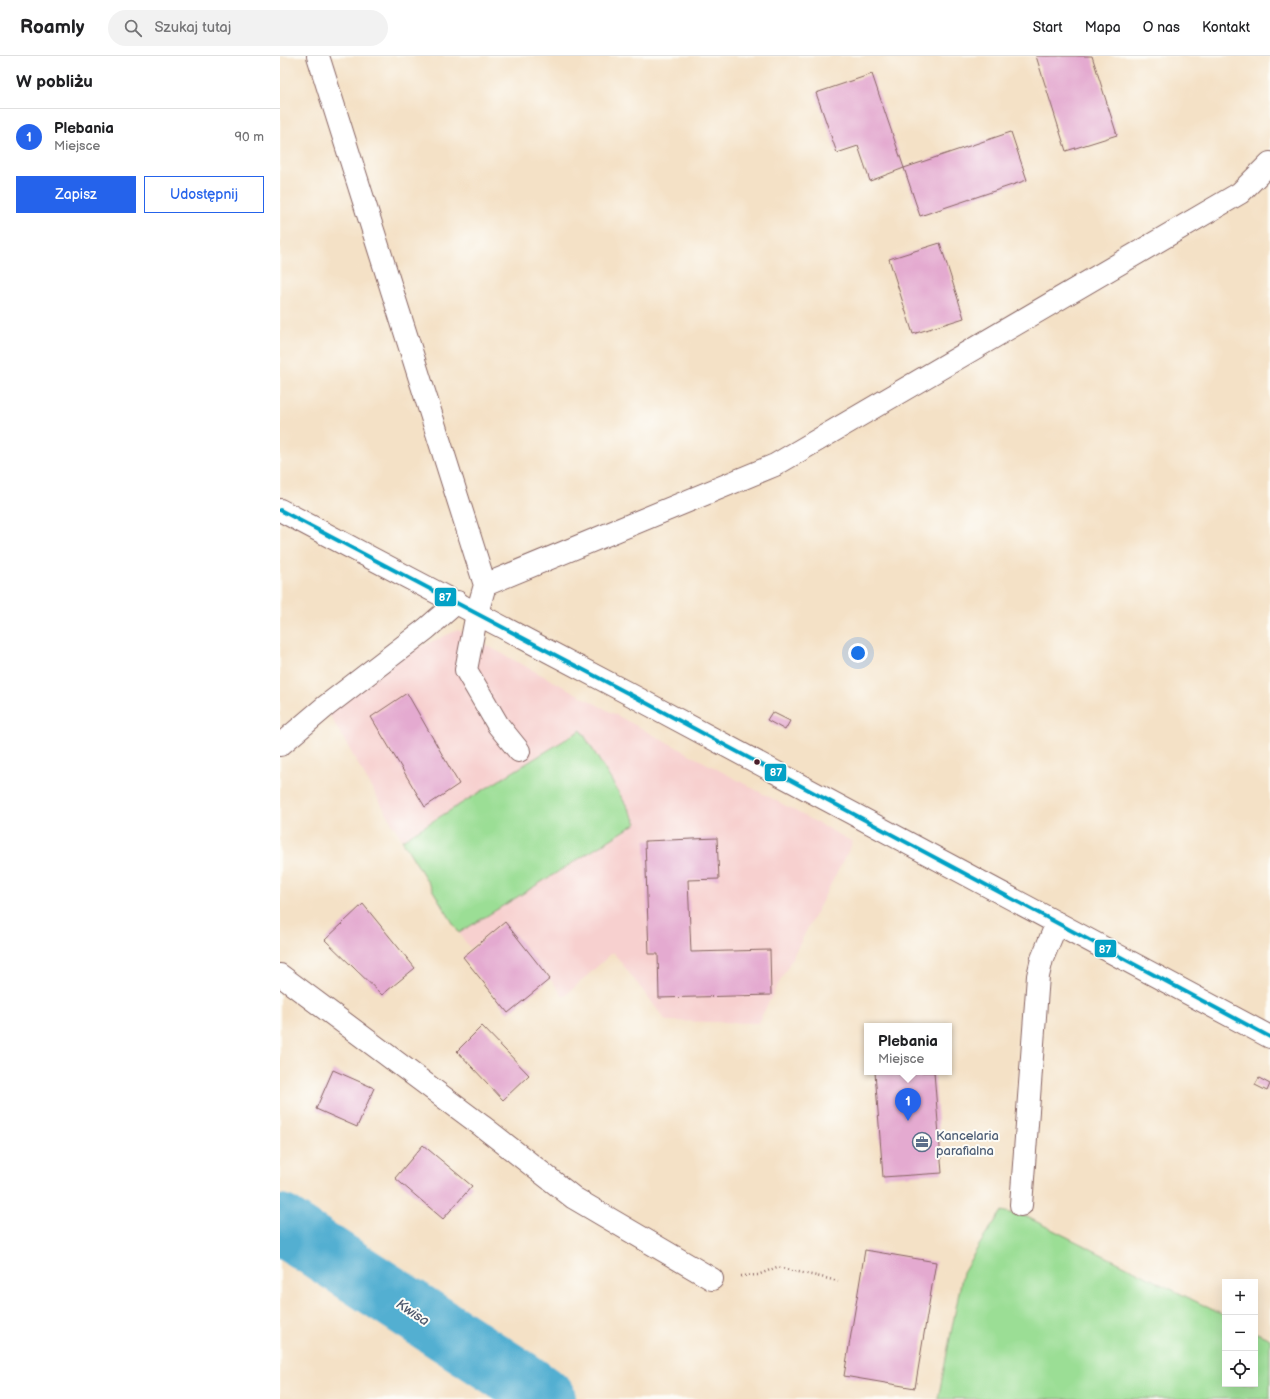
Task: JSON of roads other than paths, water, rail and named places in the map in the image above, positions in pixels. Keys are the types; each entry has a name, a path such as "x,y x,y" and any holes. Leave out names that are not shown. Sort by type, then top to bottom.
{"street":[{"path":"318,56 485,585 477,613 466,670 498,725 519,751"},
{"path":"485,585 775,465 1240,193 1270,163"},
{"path":"280,510 457,602 1270,1038"},
{"path":"280,745 326,706 426,629 457,602"},
{"path":"1021,1205 1038,976 1042,959 1057,923"},
{"path":"280,975 476,1122 574,1198 712,1279"}],"waterway":[{"name":"Kwisa","path":"280,1224 524,1383 546,1399"}],"place":[{"name":"Plebania","path":"908,1121"},
{"name":"Kancelaria parafialna","path":"922,1142"}]}
